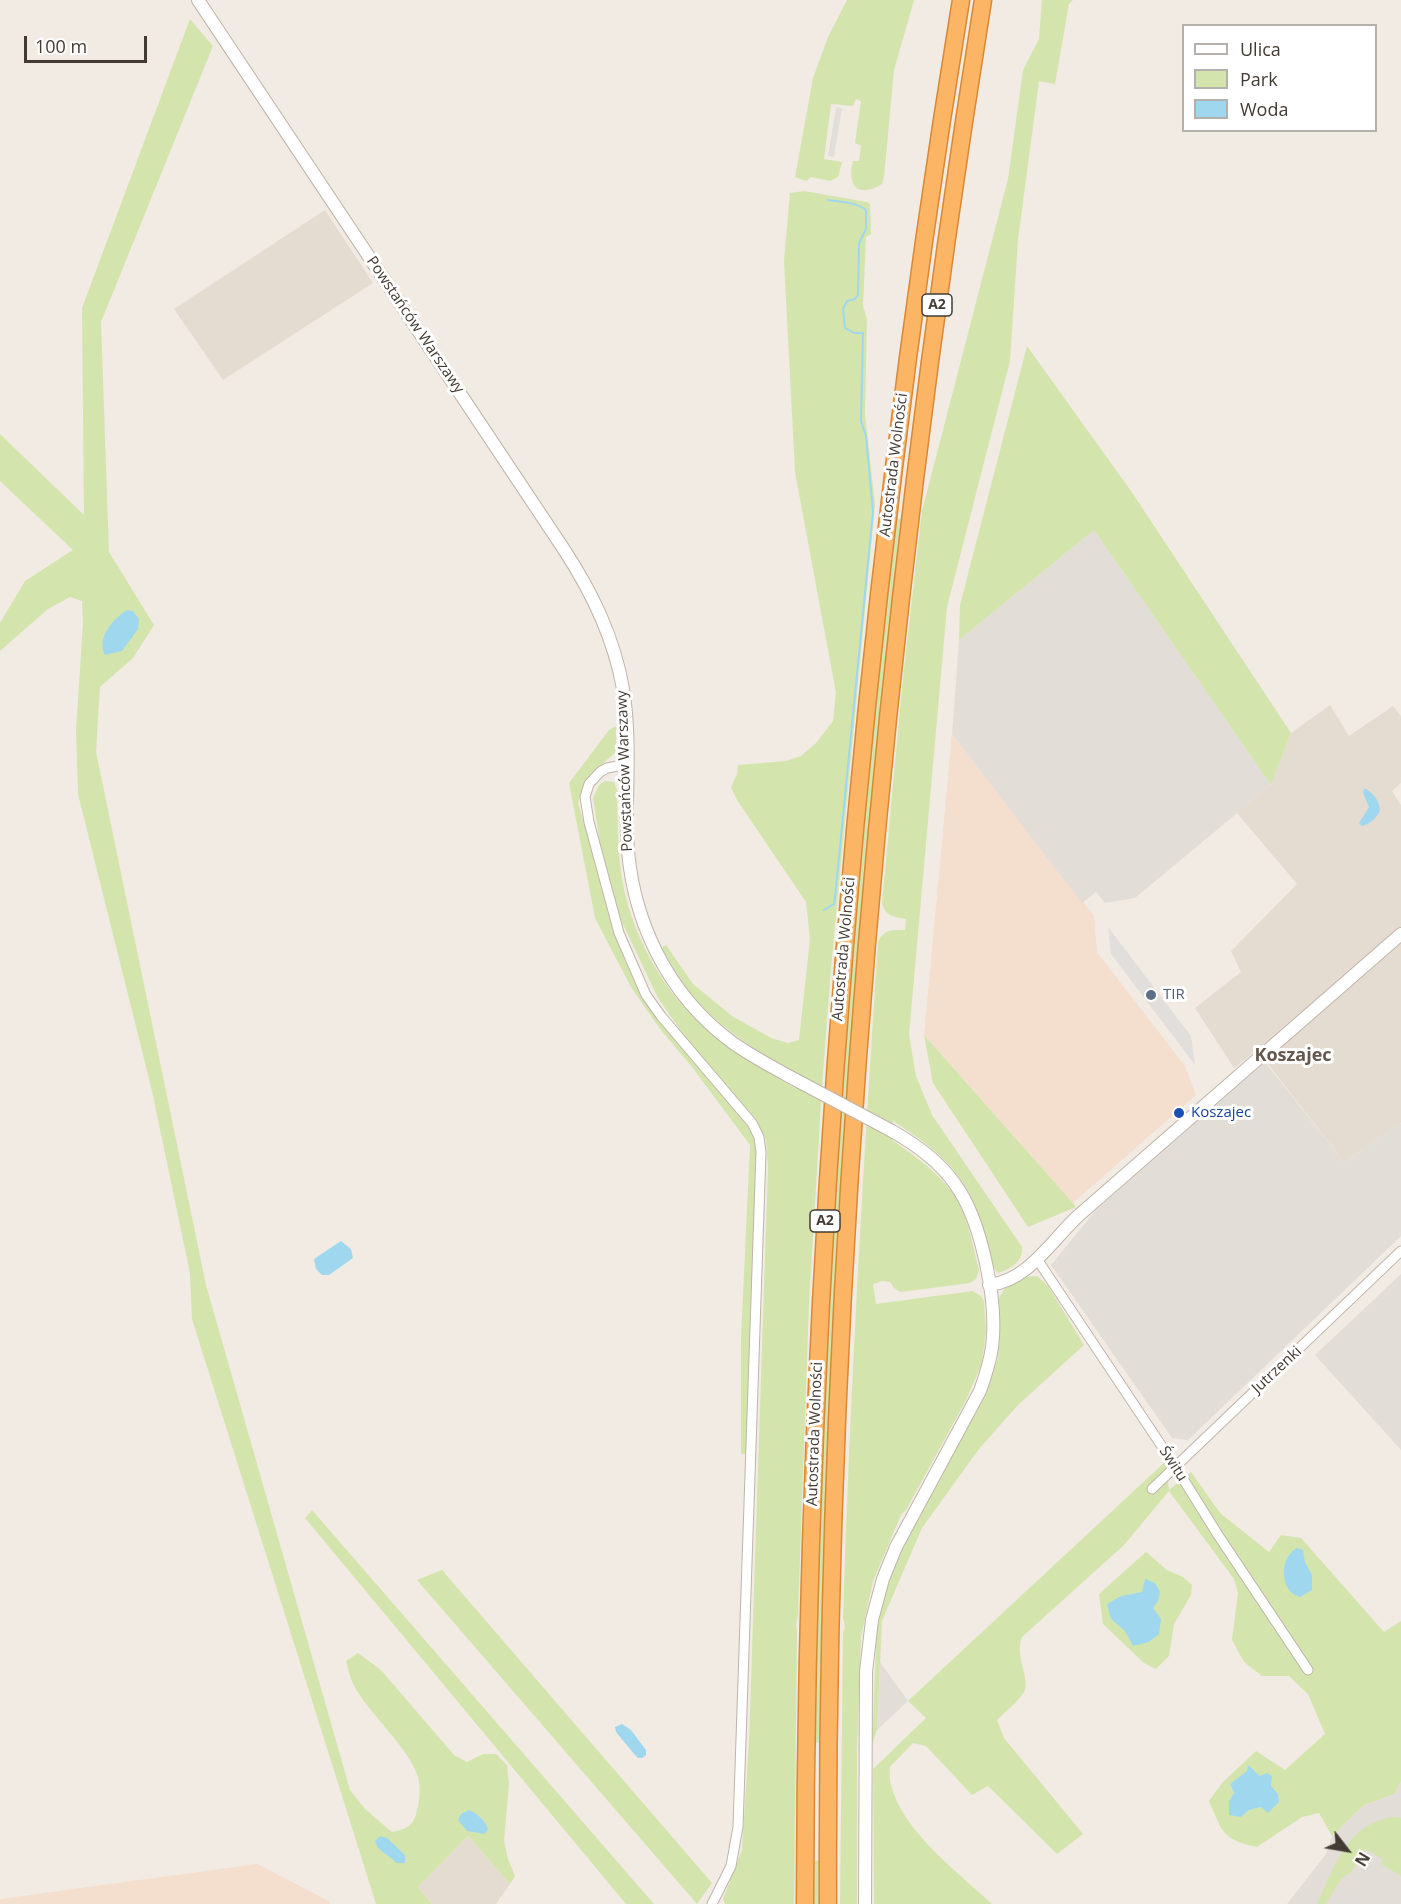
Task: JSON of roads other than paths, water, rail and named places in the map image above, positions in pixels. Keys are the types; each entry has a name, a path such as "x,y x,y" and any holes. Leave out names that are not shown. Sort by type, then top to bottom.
{"highway":[{"name":"Autostrada Wolności","path":"805,1904 812,1507 824,1234 839,1007 861,756 886,526 924,241 961,0"},
{"name":"Autostrada Wolności","path":"828,1904 831,1651 837,1433 866,963 890,697 918,449 937,304 984,0"}],"street":[{"name":"Powstańców Warszawy","path":"198,0 582,577 608,631 618,666 626,712 627,836 630,873 640,915 656,952 678,988 713,1027 744,1051 892,1131 911,1142 935,1161 947,1173 964,1198 976,1227 989,1285 992,1350 984,1380 966,1417 896,1547 883,1579 872,1620 866,1672 865,1904"},
{"path":"628,764 607,768 600,772 589,784 585,797 589,822 619,933 646,995 661,1016 752,1123 759,1137 761,1152 741,1763 736,1841 731,1866 712,1904"},
{"path":"989,1285 1004,1281 1030,1266 1078,1216 1401,934"},
{"name":"Jutrzenki","path":"1152,1489 1401,1251"},
{"name":"Świtu","path":"1037,1259 1308,1670"}],"water":[{"path":"127,610 133,611 139,619 138,629 122,651 105,655 104,636 116,618"},
{"path":"1364,789 1376,798 1380,810 1373,820 1362,826 1359,823 1369,807 1363,793"},
{"path":"341,1241 351,1249 353,1258 329,1275 322,1275 316,1269 314,1259"},
{"path":"1297,1548 1303,1550 1305,1562 1312,1575 1312,1590 1300,1597 1288,1588 1284,1574 1287,1559"},
{"path":"1145,1579 1155,1583 1160,1592 1153,1608 1161,1619 1159,1634 1149,1642 1133,1646 1125,1631 1111,1619 1107,1604 1121,1596 1142,1592"},
{"path":"622,1724 631,1730 646,1750 646,1755 642,1758 638,1758 616,1732 615,1727"},
{"path":"1248,1765 1260,1776 1267,1773 1272,1776 1271,1786 1278,1794 1279,1802 1268,1813 1261,1807 1249,1810 1241,1817 1229,1815 1229,1801 1234,1793 1230,1784 1247,1771"},
{"path":"469,1810 486,1824 488,1830 484,1834 467,1831 458,1820 461,1814"},
{"path":"380,1836 387,1838 405,1855 405,1863 397,1863 378,1848 375,1841"}],"waterway":[{"path":"824,910 834,904 835,897 873,512 866,436 861,421 863,333 854,333 845,328 843,309 847,301 855,299 858,295 859,243 866,229 866,210 853,204 828,200"}],"place":[{"name":"TIR","path":"1151,995"},
{"name":"Koszajec","path":"1179,1113"}],"district":[{"name":"Koszajec","path":"1293,1056"}]}
